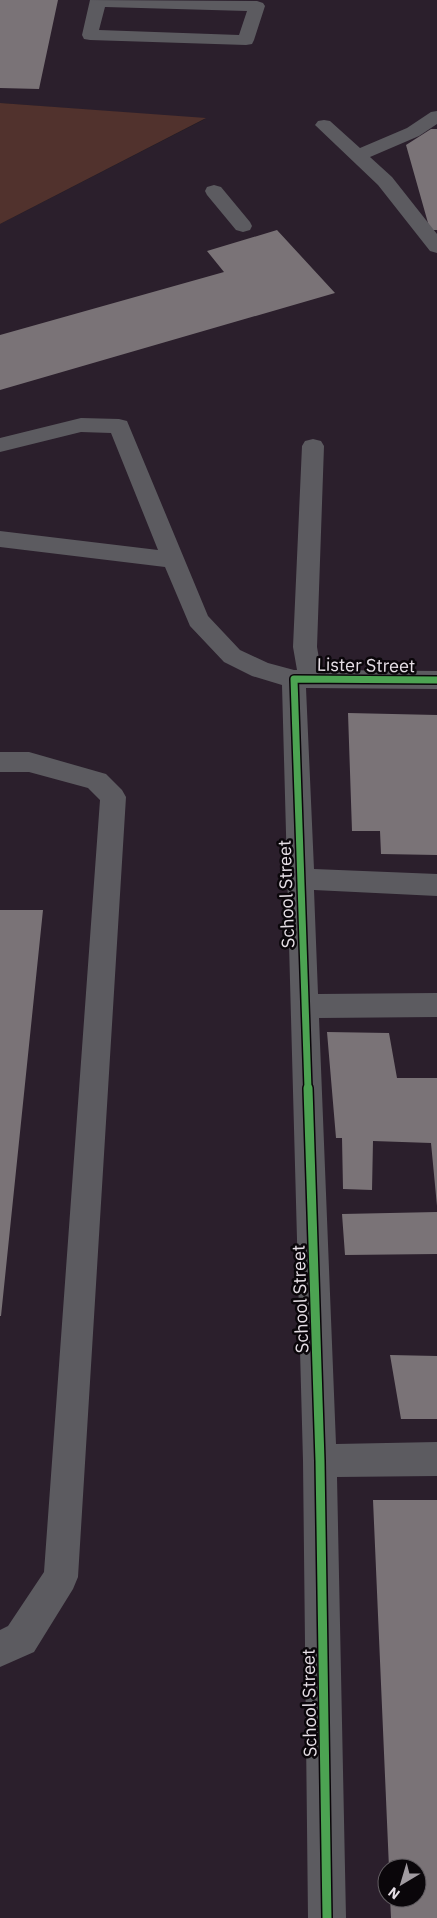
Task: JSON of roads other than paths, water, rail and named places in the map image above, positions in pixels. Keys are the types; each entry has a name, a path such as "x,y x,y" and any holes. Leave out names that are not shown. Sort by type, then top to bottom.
{"street":[{"path":"97,1 257,6 246,40 90,35 97,1"},
{"path":"358,156 413,132 437,116"},
{"path":"324,125 385,181 437,246"},
{"path":"214,191 243,226"},
{"name":"Lister Street","path":"0,445 81,425 120,426 198,620 232,656 262,670 302,679 437,680"},
{"name":"School Street","path":"313,446 302,679 300,879 320,1461 326,1918"},
{"path":"0,540 174,560"},
{"path":"0,762 29,762 97,780 113,797 61,1577 21,1639 0,1650"},
{"path":"300,879 437,885"},
{"path":"304,1006 437,1005"},
{"path":"320,1461 437,1459"}]}
